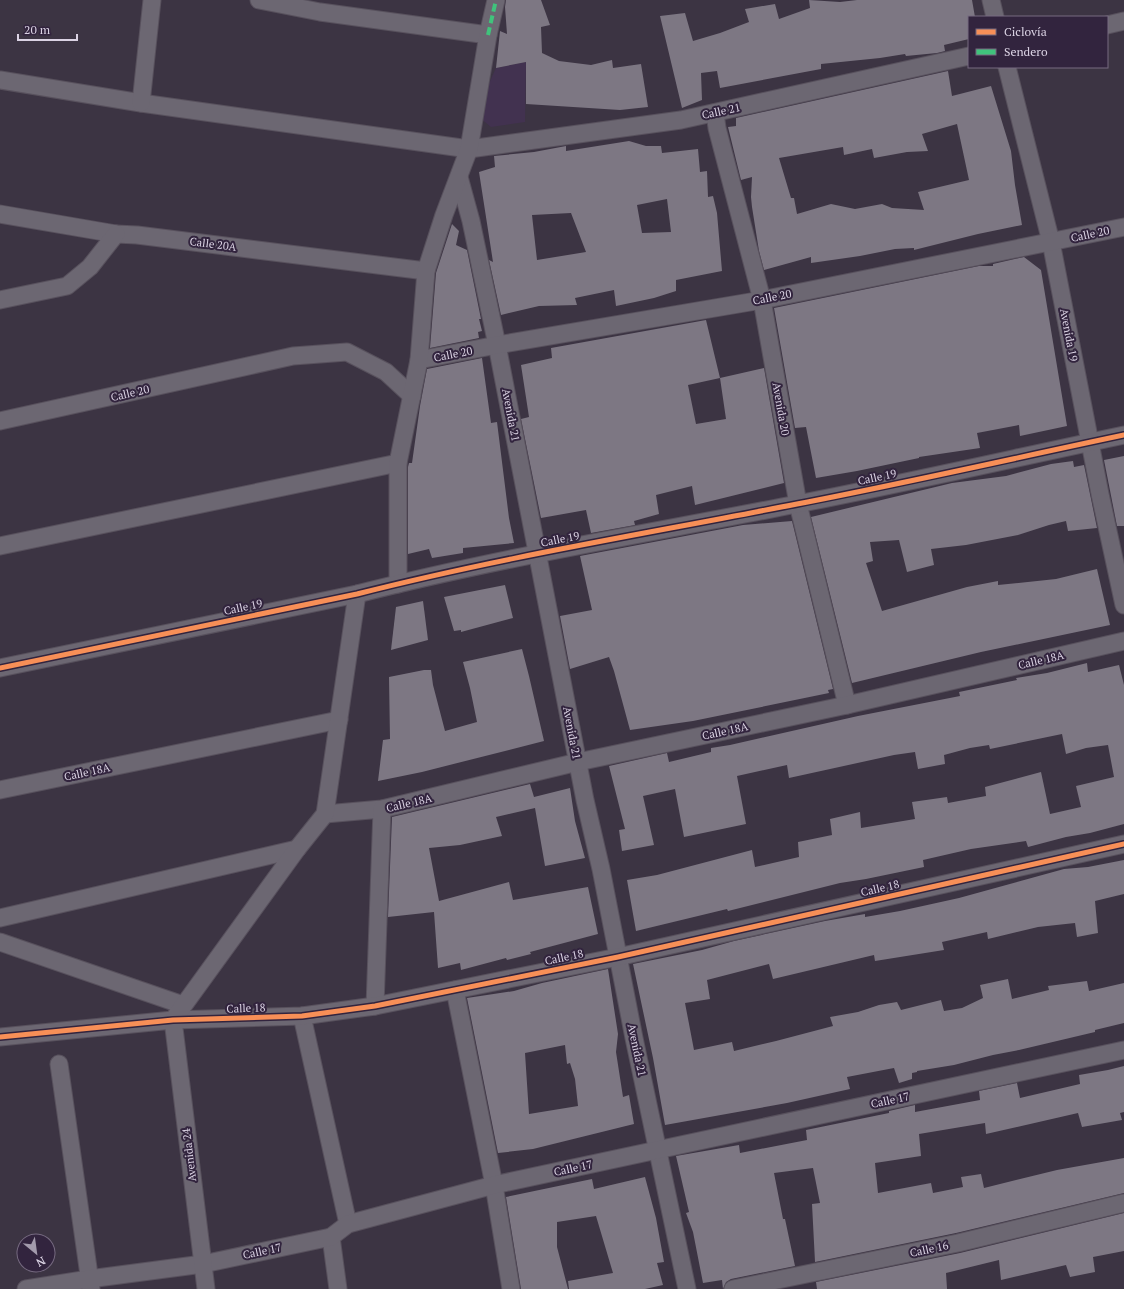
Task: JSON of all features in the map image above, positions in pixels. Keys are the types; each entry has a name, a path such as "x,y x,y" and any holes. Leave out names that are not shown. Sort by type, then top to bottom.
{"street":[{"path":"141,103 152,0"},
{"path":"259,0 321,6 488,35"},
{"path":"398,584 398,463 419,360 426,272 444,215 469,149 488,35 496,0"},
{"path":"991,0 995,16"},
{"path":"1108,25 1124,21"},
{"name":"Calle 21","path":"0,80 141,103 469,149 681,120 968,56"},
{"name":"Avenida 19","path":"1007,68 1051,242 1124,605"},
{"name":"Avenida 20","path":"715,113 717,128 762,300 798,504 847,705"},
{"name":"Avenida 21","path":"459,177 471,221 497,345 578,762 687,1289"},
{"name":"Calle 20A","path":"0,214 116,234 137,235 426,272"},
{"name":"Calle 20","path":"419,360 497,345 762,300 1124,226"},
{"path":"0,300 67,286 90,267 116,234"},
{"name":"Calle 20","path":"0,422 293,356 346,352 386,372 412,396"},
{"name":"Calle 19","path":"0,668 357,594 537,553 798,504 1124,435"},
{"path":"0,546 398,463"},
{"path":"173,1020 297,849 325,814 357,594"},
{"name":"Calle 18A","path":"325,814 382,809 578,762 847,705 1124,641"},
{"name":"Calle 18A","path":"0,790 338,720"},
{"path":"375,1006 382,809"},
{"name":"Calle 18","path":"0,1037 173,1020 302,1016 375,1006 618,956 1124,844"},
{"path":"0,918 297,849"},
{"path":"0,942 183,1005"},
{"path":"455,990 494,1185 511,1289"},
{"path":"302,1016 348,1224"},
{"name":"Avenida 24","path":"173,1020 206,1289"},
{"name":"Calle 17","path":"26,1289 90,1284 202,1264 331,1237 348,1224 494,1185 1124,1050"},
{"path":"59,1064 90,1284"},
{"name":"Calle 16","path":"733,1289 958,1243 1124,1203"},
{"path":"331,1237 338,1289"}],"shaded area":[{"path":"526,62 525,122 491,127 479,117 485,92 496,68"}],"building":[{"path":"506,0 541,0 550,25 541,27 542,53 559,61 591,65 612,60 613,68 641,64 648,107 620,110 526,104 526,62 496,68 500,31 507,34 505,7"},
{"path":"809,0 840,2 857,0 972,0 975,16 968,16 968,39 944,45 945,51 937,53 906,56 905,54 821,64 821,69 720,88 717,71 701,73 702,100 682,108 660,16 685,13 693,41 749,22 745,9 775,4 779,19 810,8"},
{"path":"948,71 952,96 991,86 1011,151 1022,225 914,250 914,248 895,249 811,263 811,257 764,270 759,251 752,207 752,177 741,180 728,127 736,126 736,118","holes":["957,124 969,180 918,192 924,210 892,208 882,204 855,209 831,204 797,214 794,198 791,198 779,158 843,147 844,155 872,149 874,158 907,152 928,151 922,134"]},
{"path":"629,141 646,146 661,146 662,153 698,149 700,172 707,171 708,197 713,196 717,213 722,271 676,280 676,291 654,298 616,306 614,290 575,298 577,305 539,306 501,315 489,260 493,262 479,172 495,167 494,156 534,152 566,146 566,151","holes":["667,199 671,232 642,233 637,205","571,213 586,252 537,260 532,215"]},
{"path":"452,224 459,231 456,245 467,250 481,319 479,319 482,331 478,332 479,338 430,348 436,273"},
{"path":"1024,257 1041,270 1067,426 1020,436 1019,425 977,433 980,448 919,457 857,471 816,478 806,427 795,428 774,308 979,266 993,266 993,264"},
{"path":"706,320 720,378 764,368 784,483 695,505 692,486 656,495 659,514 634,521 635,525 591,533 586,510 541,518 521,419 529,417 521,365 552,358 551,348","holes":["720,378 726,419 696,424 688,385"]},
{"path":"482,358 491,423 497,422 509,518 514,543 463,548 463,553 432,558 429,549 408,554 408,467 409,463 412,463 427,369"},
{"path":"1124,456 1124,526 1117,526 1104,460"},
{"path":"1073,461 1074,467 1084,465 1097,528 1068,531 1066,521 1018,535 966,545 931,549 934,565 907,572 899,540 870,542 873,561 866,563 882,611 967,587 998,581 998,585 1056,579 1097,569 1110,625 981,652 852,683 811,517 952,483 1006,476 1051,464"},
{"path":"792,521 833,689 828,690 829,693 693,721 630,730 609,657 570,669 560,616 592,610 580,556 743,525"},
{"path":"505,585 513,618 461,632 461,630 454,631 444,597"},
{"path":"423,601 428,640 391,650 396,607"},
{"path":"522,649 544,741 422,772 378,781 383,740 390,739 389,677 431,670 433,685 445,731 477,722 463,662"},
{"path":"1087,663 1088,672 1119,665 1124,685 1124,824 1028,847 1026,841 971,849 923,860 924,867 840,883 728,911 727,909 636,931 627,880 657,875 752,850 755,867 799,857 798,842 832,835 830,819 860,812 861,828 915,819 912,802 947,797 948,803 986,796 985,787 1041,772 1050,814 1081,807 1076,786 1114,777 1108,745 1086,748 1066,754 1062,734 990,749 989,745 970,748 944,755 945,764 918,769 915,752 894,755 789,778 787,765 737,776 746,824 684,837 675,789 643,796 654,845 622,851 619,830 625,829 609,766 667,753 669,762 711,752 711,748 858,716 960,696 959,692"},
{"path":"530,784 534,797 570,788 575,821 585,858 545,866 535,808 496,817 502,836 460,845 429,848 439,901 509,882 513,900 588,887 598,934 530,952 531,954 507,960 506,958 461,970 460,963 438,968 434,912 388,917 392,817"},
{"path":"1124,860 1124,894 1095,901 1098,933 1077,937 1075,923 1038,927 988,939 987,932 942,942 944,950 875,961 874,955 773,979 769,964 707,980 710,999 685,1003 694,1050 732,1042 734,1051 833,1026 830,1017 858,1012 879,1005 897,1002 901,1010 941,1000 944,1011 962,1008 983,998 980,985 1008,979 1012,999 1049,990 1048,986 1087,981 1089,991 1124,983 1124,1023 1095,1030 1095,1032 1019,1050 954,1065 917,1071 912,1073 912,1079 899,1083 894,1068 847,1077 850,1089 787,1103 665,1125 653,1058 633,964 702,950 734,941 825,921 865,914 865,917 900,911 959,898 1064,869 1088,867"},
{"path":"608,969 618,1034 616,1052 623,1097 629,1095 634,1124 533,1149 498,1153 467,998 514,991 542,983","holes":["565,1045 567,1064 570,1063 575,1079 578,1106 529,1114 525,1053"]},
{"path":"1124,1066 1124,1112 1120,1113 1122,1120 1082,1127 1078,1113 986,1134 985,1123 919,1134 921,1156 875,1163 878,1193 931,1183 933,1193 963,1187 961,1177 981,1174 984,1188 1057,1170 1124,1158 1124,1193 956,1233 815,1262 812,1204 820,1203 813,1168 774,1173 783,1219 785,1219 795,1266 731,1279 726,1282 723,1289 722,1280 703,1283 693,1232 686,1213 689,1212 676,1156 739,1145 740,1153 807,1140 806,1130 889,1113 889,1111 915,1105 915,1112 980,1100 979,1091 1017,1083 1020,1098 1080,1084 1079,1075"},
{"path":"645,1177 656,1218 664,1262 657,1263 663,1285 645,1289 569,1289 568,1281 613,1273 596,1216 557,1222 557,1247 568,1289 521,1289 506,1197 592,1179 594,1189"},
{"path":"1124,1213 1124,1251 1093,1257 1095,1272 1070,1277 1066,1265 1001,1280 999,1260 946,1273 947,1289 817,1289 816,1282 960,1253"}],"marked path":[{"path":"488,35 496,0"}],"cycle path":[{"path":"0,668 357,594 466,568 838,496 1124,435"},
{"path":"0,1037 173,1020 302,1016 375,1006 618,957 1124,844"}]}
